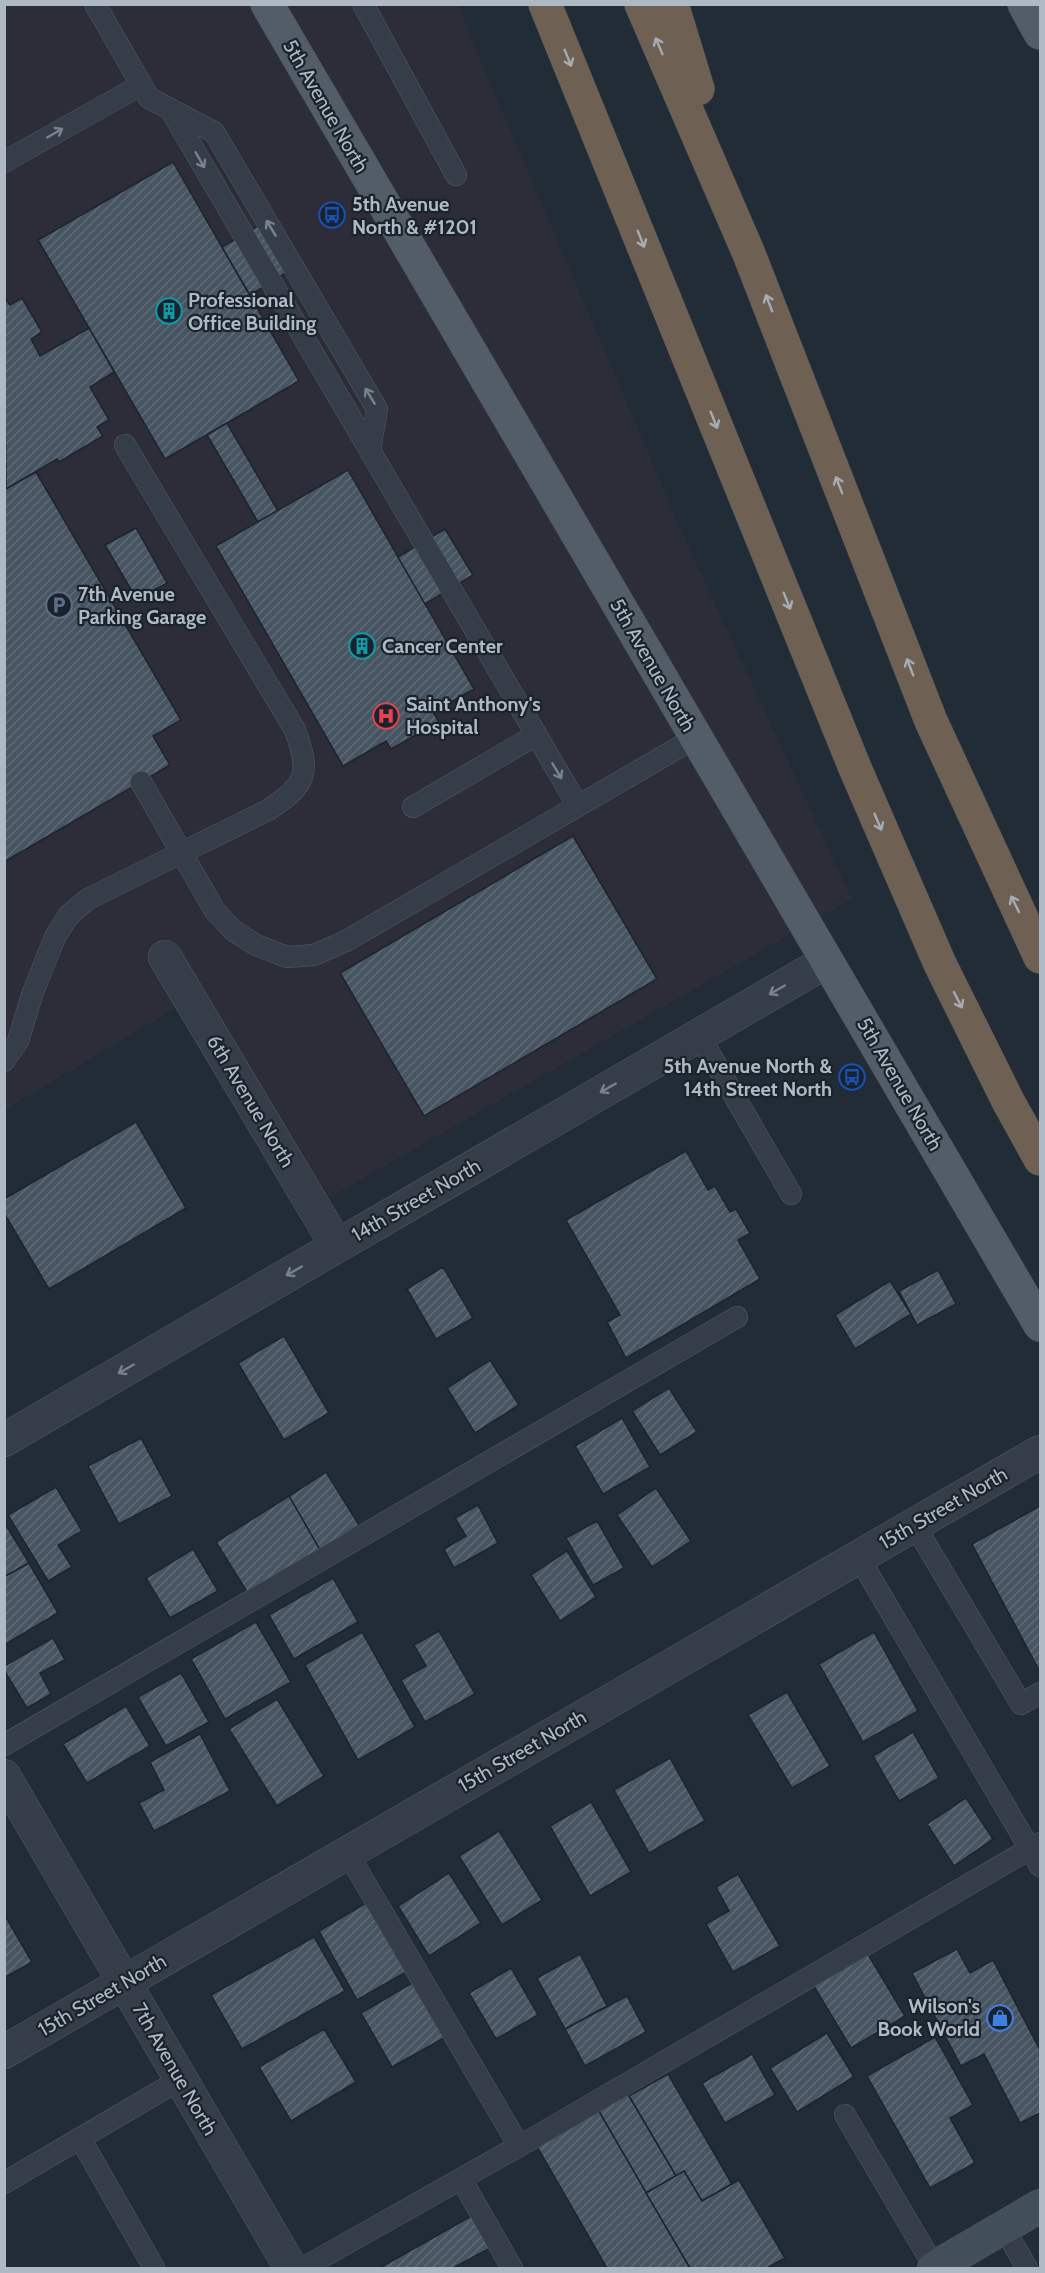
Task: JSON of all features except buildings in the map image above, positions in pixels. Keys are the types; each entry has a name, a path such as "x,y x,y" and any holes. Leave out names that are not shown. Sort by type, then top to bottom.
{"highway":[{"path":"545,4 855,768 940,964 1008,1101 1041,1159"},
{"path":"641,4 750,254 931,722 1041,957"},
{"path":"672,4 750,254"}],"main road":[{"name":"5th Avenue North","path":"267,4 1041,1325"},
{"path":"1024,4 1041,33"}],"street":[{"name":"6th Avenue North","path":"165,957 337,1246"},
{"name":"14th Street North","path":"4,1440 827,961"},
{"name":"15th Street North","path":"4,2052 1041,1452"},
{"name":"7th Avenue North","path":"4,1776 291,2268"},
{"path":"935,2268 1041,2206"}],"lane":[{"path":"363,4 456,176"},
{"path":"104,8 149,98 214,132 377,409 370,452 578,806"},
{"path":"4,162 141,84"},
{"path":"4,1061 18,1041 36,983 56,937 69,915 87,899 268,810 301,784 304,756 295,730 125,445"},
{"path":"413,807 536,735"},
{"path":"141,782 215,911 234,931 256,945 287,957 314,955 345,941 695,738"},
{"path":"699,1035 791,1194"},
{"path":"4,1745 737,1317"},
{"path":"914,1524 1021,1704 1041,1693"},
{"path":"303,2268 1037,1853 858,1556"},
{"path":"347,1852 519,2146"},
{"path":"4,2183 181,2079"},
{"path":"845,2115 935,2268"},
{"path":"80,2138 154,2268"},
{"path":"461,2179 512,2268"},
{"path":"1004,2228 1028,2268"}],"shaded area":[{"name":"Saint Anthony's Hospital","path":"4,5 459,5 476,50 682,532 852,899 327,1199 204,991 5,1110"}],"place":[{"name":"5th Avenue North & #1201","path":"332,215"},
{"name":"Professional Office Building","path":"169,311"},
{"name":"7th Avenue Parking Garage","path":"59,605"},
{"name":"Cancer Center","path":"362,646"},
{"name":"Saint Anthony's Hospital","path":"386,716"},
{"name":"5th Avenue North & 14th Street North","path":"852,1077"},
{"name":"Wilson's Book World","path":"1000,2018"}]}
